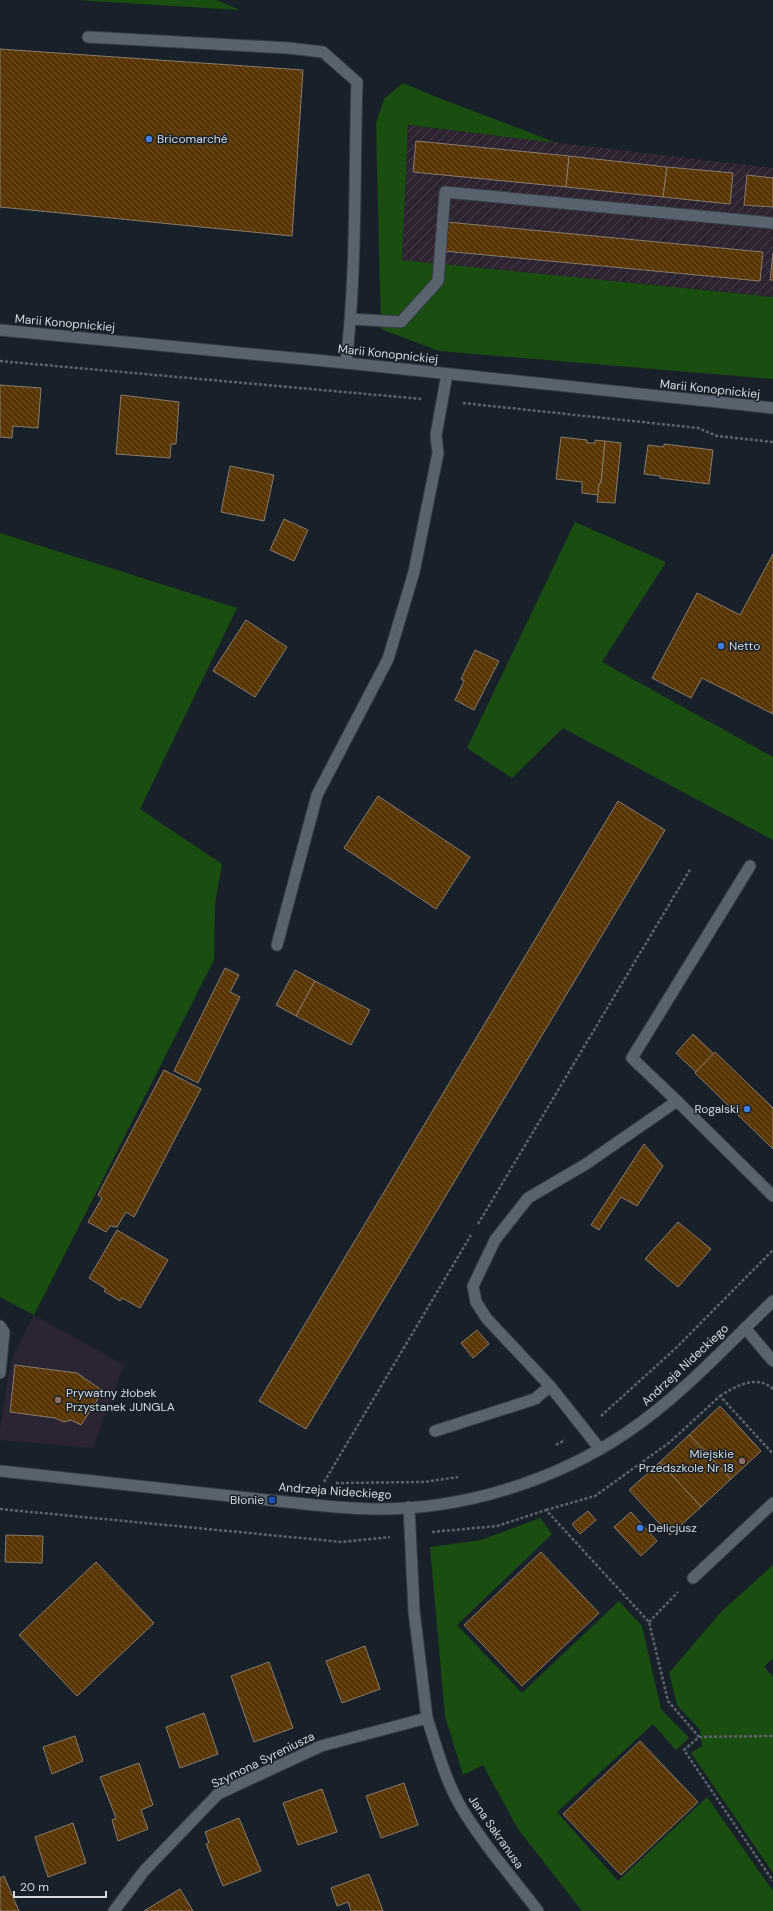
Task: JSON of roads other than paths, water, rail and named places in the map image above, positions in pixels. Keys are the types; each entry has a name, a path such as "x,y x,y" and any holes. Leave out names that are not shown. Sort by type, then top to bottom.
{"street":[{"path":"88,38 288,48 323,52 357,82 351,319 346,363"},
{"path":"351,319 401,322 438,280 444,192 773,223"},
{"name":"Marii Konopnickiej","path":"0,330 346,363 773,408"},
{"path":"277,945 317,794 388,659 414,572 438,453 436,435 447,374"},
{"path":"750,866 632,1058 773,1196"},
{"path":"600,1449 550,1386 487,1319 476,1302 473,1286 495,1240 528,1198 586,1164 677,1101"},
{"name":"Andrzeja Nideckiego","path":"0,1471 342,1507 374,1509 409,1507 472,1498 501,1491 561,1469 600,1449 647,1418 674,1397 773,1301"},
{"path":"0,1326 4,1332 0,1373"},
{"path":"745,1328 773,1361"},
{"path":"435,1431 535,1399 550,1386"},
{"path":"694,1576 773,1503"},
{"path":"409,1507 414,1611 427,1718"},
{"name":"Szymona Syreniusza","path":"114,1911 144,1871 218,1794 321,1746 427,1718"},
{"name":"Jana Sakranusa","path":"427,1718 447,1777 460,1806 479,1834 538,1911"}],"place":[{"name":"Bricomarché","path":"149,139"},
{"name":"Netto","path":"721,646"},
{"name":"Rogalski","path":"747,1109"},
{"name":"Prywatny żłobek Przystanek JUNGLA","path":"58,1400"},
{"name":"Miejskie Przedszkole Nr 18","path":"742,1461"},
{"name":"Błonie","path":"272,1500"},
{"name":"Delicjusz","path":"640,1528"}]}
